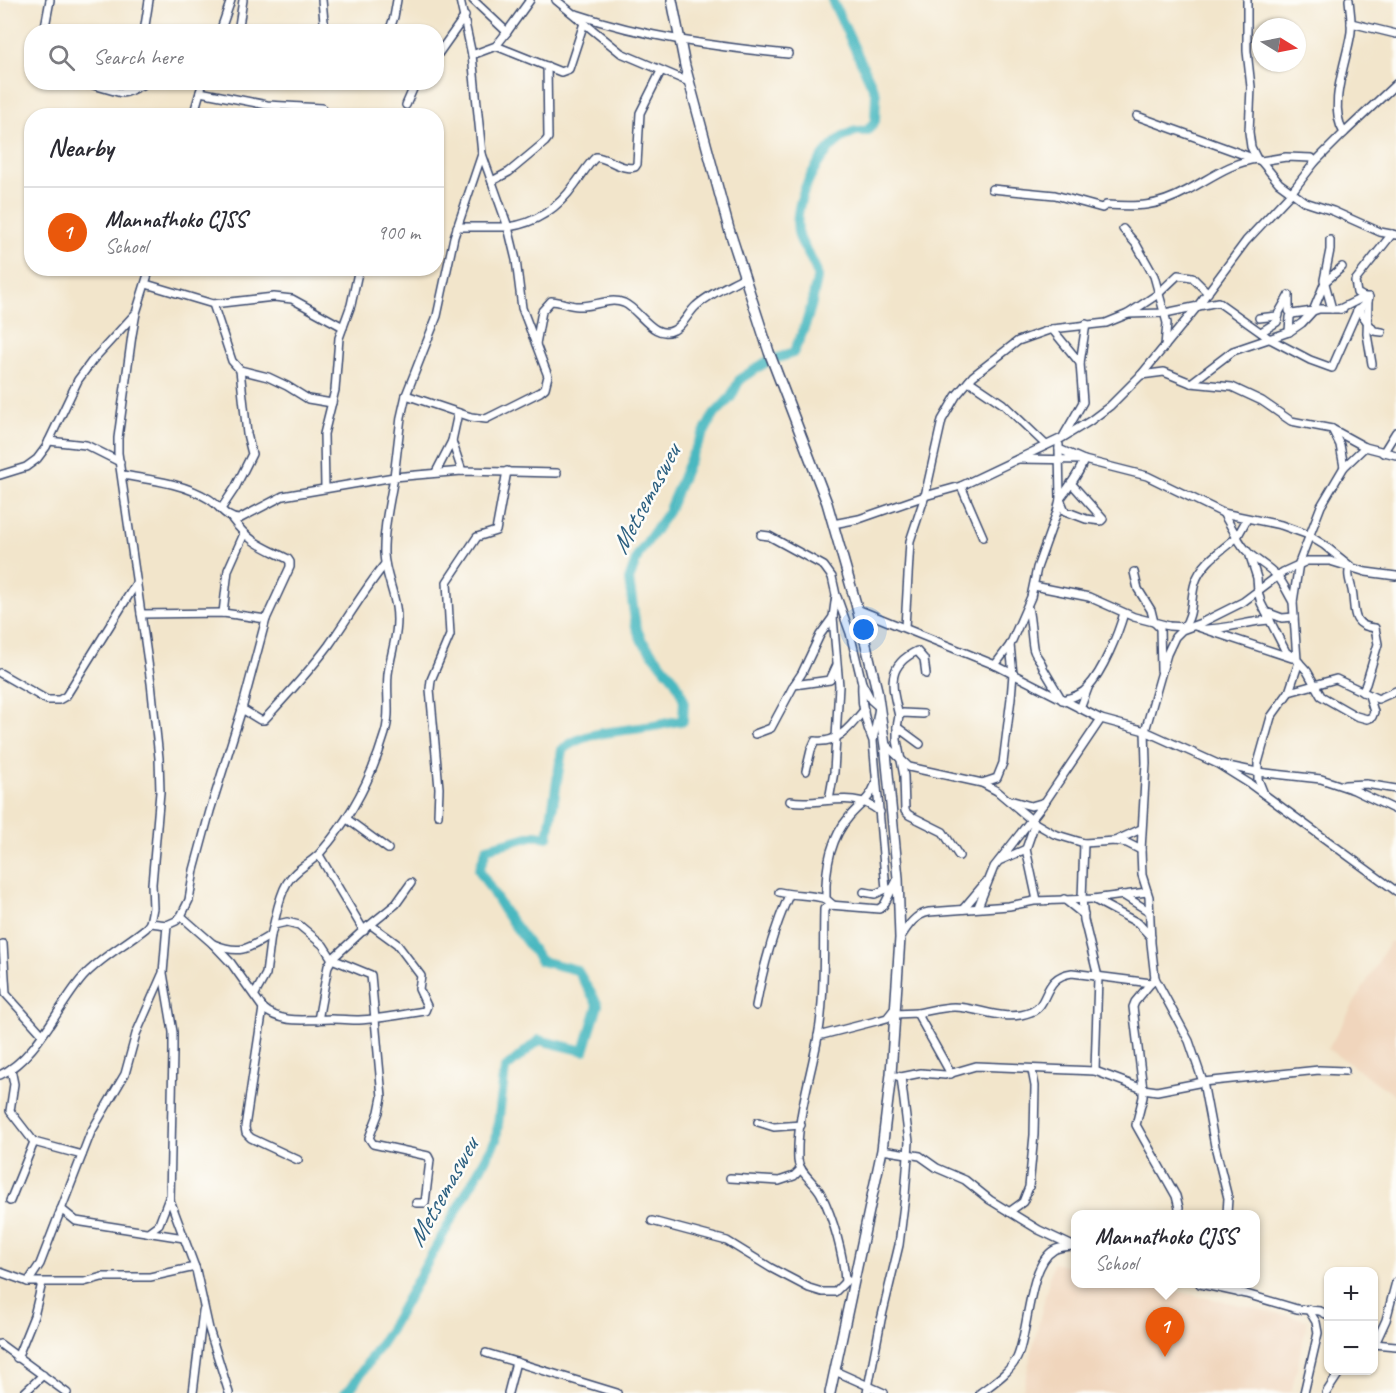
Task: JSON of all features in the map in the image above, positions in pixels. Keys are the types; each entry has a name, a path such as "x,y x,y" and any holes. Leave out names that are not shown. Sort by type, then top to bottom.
{"street":[{"path":"46,24 50,0"},
{"path":"145,24 149,0"},
{"path":"223,24 231,0"},
{"path":"239,24 243,0"},
{"path":"322,0 324,24"},
{"path":"392,24 397,0"},
{"path":"406,395 458,413 486,419 540,392 545,388 548,376 522,308 516,260 508,227 482,154 472,55 460,0"},
{"path":"472,0 507,32"},
{"path":"472,55 496,46 530,0"},
{"path":"556,0 621,53 689,82"},
{"path":"672,0 678,39 729,229 769,352 814,466 833,525 857,609 885,744 900,938 895,1010 896,1076 909,1142 909,1154 898,1245 868,1389"},
{"path":"1247,0 1247,51 1251,77 1249,132 1251,147 1259,160 1279,183 1305,201 1334,211 1380,232 1394,235 1355,281 1357,292 1366,299 1368,345 1372,364"},
{"path":"1344,133 1339,121 1339,88 1351,23 1349,0"},
{"path":"576,14 624,28 721,48 789,54"},
{"path":"444,48 465,16"},
{"path":"496,46 561,72 569,69 584,23"},
{"path":"1351,23 1396,34"},
{"path":"492,181 509,172 548,138 547,66"},
{"path":"457,227 508,227 529,223 556,207 596,157 626,168 635,167 640,113 661,71"},
{"path":"833,525 859,519 961,486 1060,439 1110,406 1141,375 1208,293 1246,241 1291,193 1315,162 1396,84"},
{"path":"110,90 121,93 134,90"},
{"path":"406,105 413,90"},
{"path":"1387,94 1396,91"},
{"path":"195,108 200,92 267,105 322,108"},
{"path":"1137,116 1259,160"},
{"path":"255,994 266,974 271,935 281,896 287,883 295,872 319,855 347,819 370,776 386,730 388,676 396,644 398,623 397,608 385,564 385,537 401,417 406,395 437,316 457,227 482,154"},
{"path":"992,189 1055,195 1102,208 1106,206 1138,207 1171,198 1240,163 1294,157 1311,158 1315,162"},
{"path":"1123,229 1130,235 1154,276 1167,323 1165,346"},
{"path":"1330,240 1323,280 1332,309"},
{"path":"1191,383 1233,351 1290,332 1302,323 1313,311 1325,282 1342,267"},
{"path":"905,627 910,541 925,496 942,420 949,405 969,381 1012,345 1052,329 1106,323 1128,314 1158,294 1178,275 1192,278 1208,293"},
{"path":"0,1075 12,1070 42,1034 84,976 101,959 137,935 150,923 153,908 152,884 160,792 159,758 120,462 120,428 136,313 148,276"},
{"path":"325,488 324,434 332,403 339,338 351,305 357,276"},
{"path":"536,344 542,311 551,301 580,307 613,301 623,303 634,309 655,329 668,332 680,326 702,300 744,277"},
{"path":"146,284 213,304 282,297 302,303 343,327"},
{"path":"1261,332 1277,322 1289,295 1289,311 1292,314"},
{"path":"1340,309 1366,299"},
{"path":"1128,314 1165,313 1214,302 1222,303 1270,339 1310,360 1332,368 1357,311 1366,299"},
{"path":"213,304 232,361 240,370 268,377 308,399 332,403"},
{"path":"1292,314 1353,309 1360,312 1374,331 1382,332"},
{"path":"0,475 26,467 37,459 92,360 136,313"},
{"path":"1290,332 1292,314"},
{"path":"1259,318 1279,315"},
{"path":"995,665 1010,645 1028,606 1036,568 1057,512 1060,498 1060,439 1083,402 1080,363 1086,324"},
{"path":"1052,329 1080,363"},
{"path":"221,509 235,488 252,454 247,434 240,370"},
{"path":"1141,375 1164,372 1191,383 1232,387 1262,401 1291,420 1332,429 1365,447 1396,455"},
{"path":"969,381 1003,404 1046,445"},
{"path":"436,472 452,441 458,413"},
{"path":"1332,429 1340,445 1344,467"},
{"path":"1383,453 1396,432"},
{"path":"49,441 86,445 120,462"},
{"path":"452,441 462,471"},
{"path":"1264,794 1257,772 1271,717 1289,692 1298,661 1293,602 1299,564 1321,506 1344,467 1365,447"},
{"path":"1059,449 1084,460 1147,476 1223,513 1281,525 1310,536 1350,566"},
{"path":"1018,459 1084,460"},
{"path":"1060,498 1084,460"},
{"path":"232,519 239,519 283,496 394,477 462,471 557,473"},
{"path":"438,815 439,788 430,689 431,680 450,635 447,582 477,537 496,531 507,471"},
{"path":"122,475 177,485 199,493 232,519 250,540 290,562 290,567 266,619 242,709 210,811 194,870 189,900 176,921 167,925 150,923"},
{"path":"1060,498 1065,511 1086,519 1101,521 1103,519 1071,483"},
{"path":"961,486 983,537"},
{"path":"1223,513 1250,556 1257,578 1258,591 1286,652 1298,661 1325,700 1362,718 1372,717 1374,712 1365,693 1378,644 1375,628 1362,625 1356,618 1348,572 1350,566"},
{"path":"1227,1210 1228,1198 1203,1082 1189,1041 1153,981 1150,912 1142,875 1140,850 1146,763 1145,731 1171,643 1191,614 1192,595 1198,576 1206,564 1237,537 1247,519"},
{"path":"222,613 228,570 243,534"},
{"path":"761,535 769,536 824,566 832,577 850,633 862,683 868,729 873,741"},
{"path":"1250,556 1278,576 1293,602"},
{"path":"1034,586 1089,597 1124,613 1183,628 1195,626 1243,602 1278,576 1299,564 1317,560 1350,566 1366,572 1396,576"},
{"path":"242,709 264,720 322,654 369,583 385,564"},
{"path":"1134,572 1138,589 1151,610 1154,622 1160,628 1161,675"},
{"path":"0,674 47,700 59,700 66,696 137,582"},
{"path":"829,800 834,772 839,686 833,617 836,595"},
{"path":"1028,606 1030,630 1034,640 1033,647 1062,700"},
{"path":"857,609 995,665 1101,719 1145,731 1218,764 1264,794 1396,891"},
{"path":"1266,612 1282,618 1294,617"},
{"path":"141,614 222,613 266,619"},
{"path":"1080,709 1088,688 1112,647 1124,613"},
{"path":"755,734 771,728 820,635 833,617"},
{"path":"1204,629 1227,627 1248,621 1270,620"},
{"path":"1195,626 1298,661"},
{"path":"982,783 997,778 1003,763 1013,674 1010,645"},
{"path":"926,674 924,658 917,651 905,657 894,673 892,689 899,716 897,740 903,764 905,811 944,832 958,855"},
{"path":"794,685 830,680 836,665"},
{"path":"1289,692 1336,679 1382,699 1396,691"},
{"path":"862,683 871,700 879,707"},
{"path":"1062,700 1074,697 1088,688"},
{"path":"879,707 873,741 889,889"},
{"path":"806,771 815,741 825,742 836,739 851,727 864,710"},
{"path":"899,716 903,713 923,714"},
{"path":"963,909 1000,860 1033,822 1101,719"},
{"path":"897,727 920,744"},
{"path":"885,744 903,764 914,769 982,783 1008,800 1033,822 1054,834 1084,843 1115,840 1141,829"},
{"path":"1218,764 1257,772 1298,775 1340,784 1366,784 1396,789"},
{"path":"826,899 825,880 835,840 847,819 871,796 877,779"},
{"path":"1340,784 1396,810"},
{"path":"790,801 807,803 845,798 863,802 880,812"},
{"path":"1008,800 1031,806 1045,802"},
{"path":"347,819 388,849"},
{"path":"1033,822 1026,849 1037,900"},
{"path":"1115,840 1140,850"},
{"path":"1084,843 1082,899 1098,977 1095,1071"},
{"path":"1000,860 1026,849"},
{"path":"181,916 213,944 269,1013 291,1019 318,1020 375,1018 425,1011 427,1007 419,989 421,976 397,944 367,928 319,855"},
{"path":"845,1282 845,1263 825,1204 815,1184 801,1169 798,1160 801,1125 821,1010 824,909 826,906 834,905 879,909 884,905 889,889 897,878"},
{"path":"978,907 987,880"},
{"path":"318,1020 328,966 332,959 396,904 411,883"},
{"path":"864,892 875,894 889,889"},
{"path":"779,892 789,895 816,896 834,905"},
{"path":"900,938 914,919 921,914 978,907 1009,906 1037,900 1093,899 1147,892"},
{"path":"756,1006 770,943 789,895"},
{"path":"1123,895 1150,912"},
{"path":"1064,899 1084,915"},
{"path":"1093,899 1138,923 1151,937"},
{"path":"274,925 287,922 299,926 317,940 332,959 371,975 382,1097 380,1112 369,1138 373,1144 428,1156 430,1161 426,1203 416,1203"},
{"path":"148,1232 159,1224 170,1198 173,1041 163,973 167,925"},
{"path":"213,944 239,951 271,935"},
{"path":"3,944 6,994 42,1034"},
{"path":"28,1282 40,1264 94,1127 125,1074 136,1034 163,973"},
{"path":"818,1036 880,1020 895,1010 917,1013 953,1007 995,1015 1029,1013 1037,1008 1050,985 1063,974 1153,981"},
{"path":"1153,981 1133,1007 1143,1089 1136,1120 1137,1130 1176,1196 1179,1210"},
{"path":"263,1008 246,1133 251,1138 298,1160"},
{"path":"917,1013 951,1074"},
{"path":"896,1076 921,1073 940,1076 976,1066 1095,1071 1143,1089 1157,1091 1203,1082 1319,1070 1345,1071"},
{"path":"12,1070 14,1084 10,1111 34,1142 82,1155"},
{"path":"1010,1212 1023,1202 1029,1187 1035,1125 1035,1086 1032,1070"},
{"path":"830,1393 896,1076"},
{"path":"758,1122 774,1127 801,1125"},
{"path":"10,1201 34,1142"},
{"path":"882,1150 920,1156 937,1168 962,1178 990,1200 1039,1230 1071,1246"},
{"path":"730,1178 778,1181 794,1176 801,1169"},
{"path":"170,1198 195,1267 229,1393"},
{"path":"61,1209 76,1221 184,1239"},
{"path":"651,1221 731,1243 771,1268 822,1292 835,1292 856,1271"},
{"path":"980,1393 1001,1377 1018,1356 1037,1275 1045,1258 1053,1251 1071,1248"},
{"path":"0,1272 28,1282 84,1281 102,1277 150,1277 195,1267"},
{"path":"17,1358 34,1316 42,1282"},
{"path":"1378,1337 1386,1320 1396,1282"},
{"path":"1217,1288 1297,1309 1324,1313"},
{"path":"1237,1288 1239,1293"},
{"path":"193,1393 204,1305"},
{"path":"1304,1393 1318,1333 1316,1322 1308,1309"},
{"path":"0,1344 67,1393"},
{"path":"1378,1345 1396,1346"},
{"path":"486,1353 618,1393"},
{"path":"508,1393 516,1362"},
{"path":"835,1371 868,1389 884,1393"},
{"path":"1326,1393 1338,1375"},
{"path":"24,1393 43,1376"}],"shaded area":[{"path":"1390,941 1396,945 1396,1096 1328,1049"},
{"path":"1053,1263 1071,1267 1071,1288 1162,1288 1308,1320 1291,1393 1022,1393"}],"waterway":[{"name":"Metsemasweu","path":"345,1393 351,1388 389,1331 496,1140 505,1069 539,1040 584,1051 598,1005 577,970 541,961 506,914 479,870 487,848 536,835 548,837 562,750 580,739 602,733 683,721 684,700 675,680 642,641 636,627 629,580 638,555 668,512 691,457 713,416 731,397 740,379 768,361 793,353 807,322 817,276 814,264 799,236 797,223 804,192 819,161 830,149 853,132 867,131 875,121 876,94 832,0"}],"place":[{"name":"Mannathoko CJSS","path":"1165,1357"}]}
